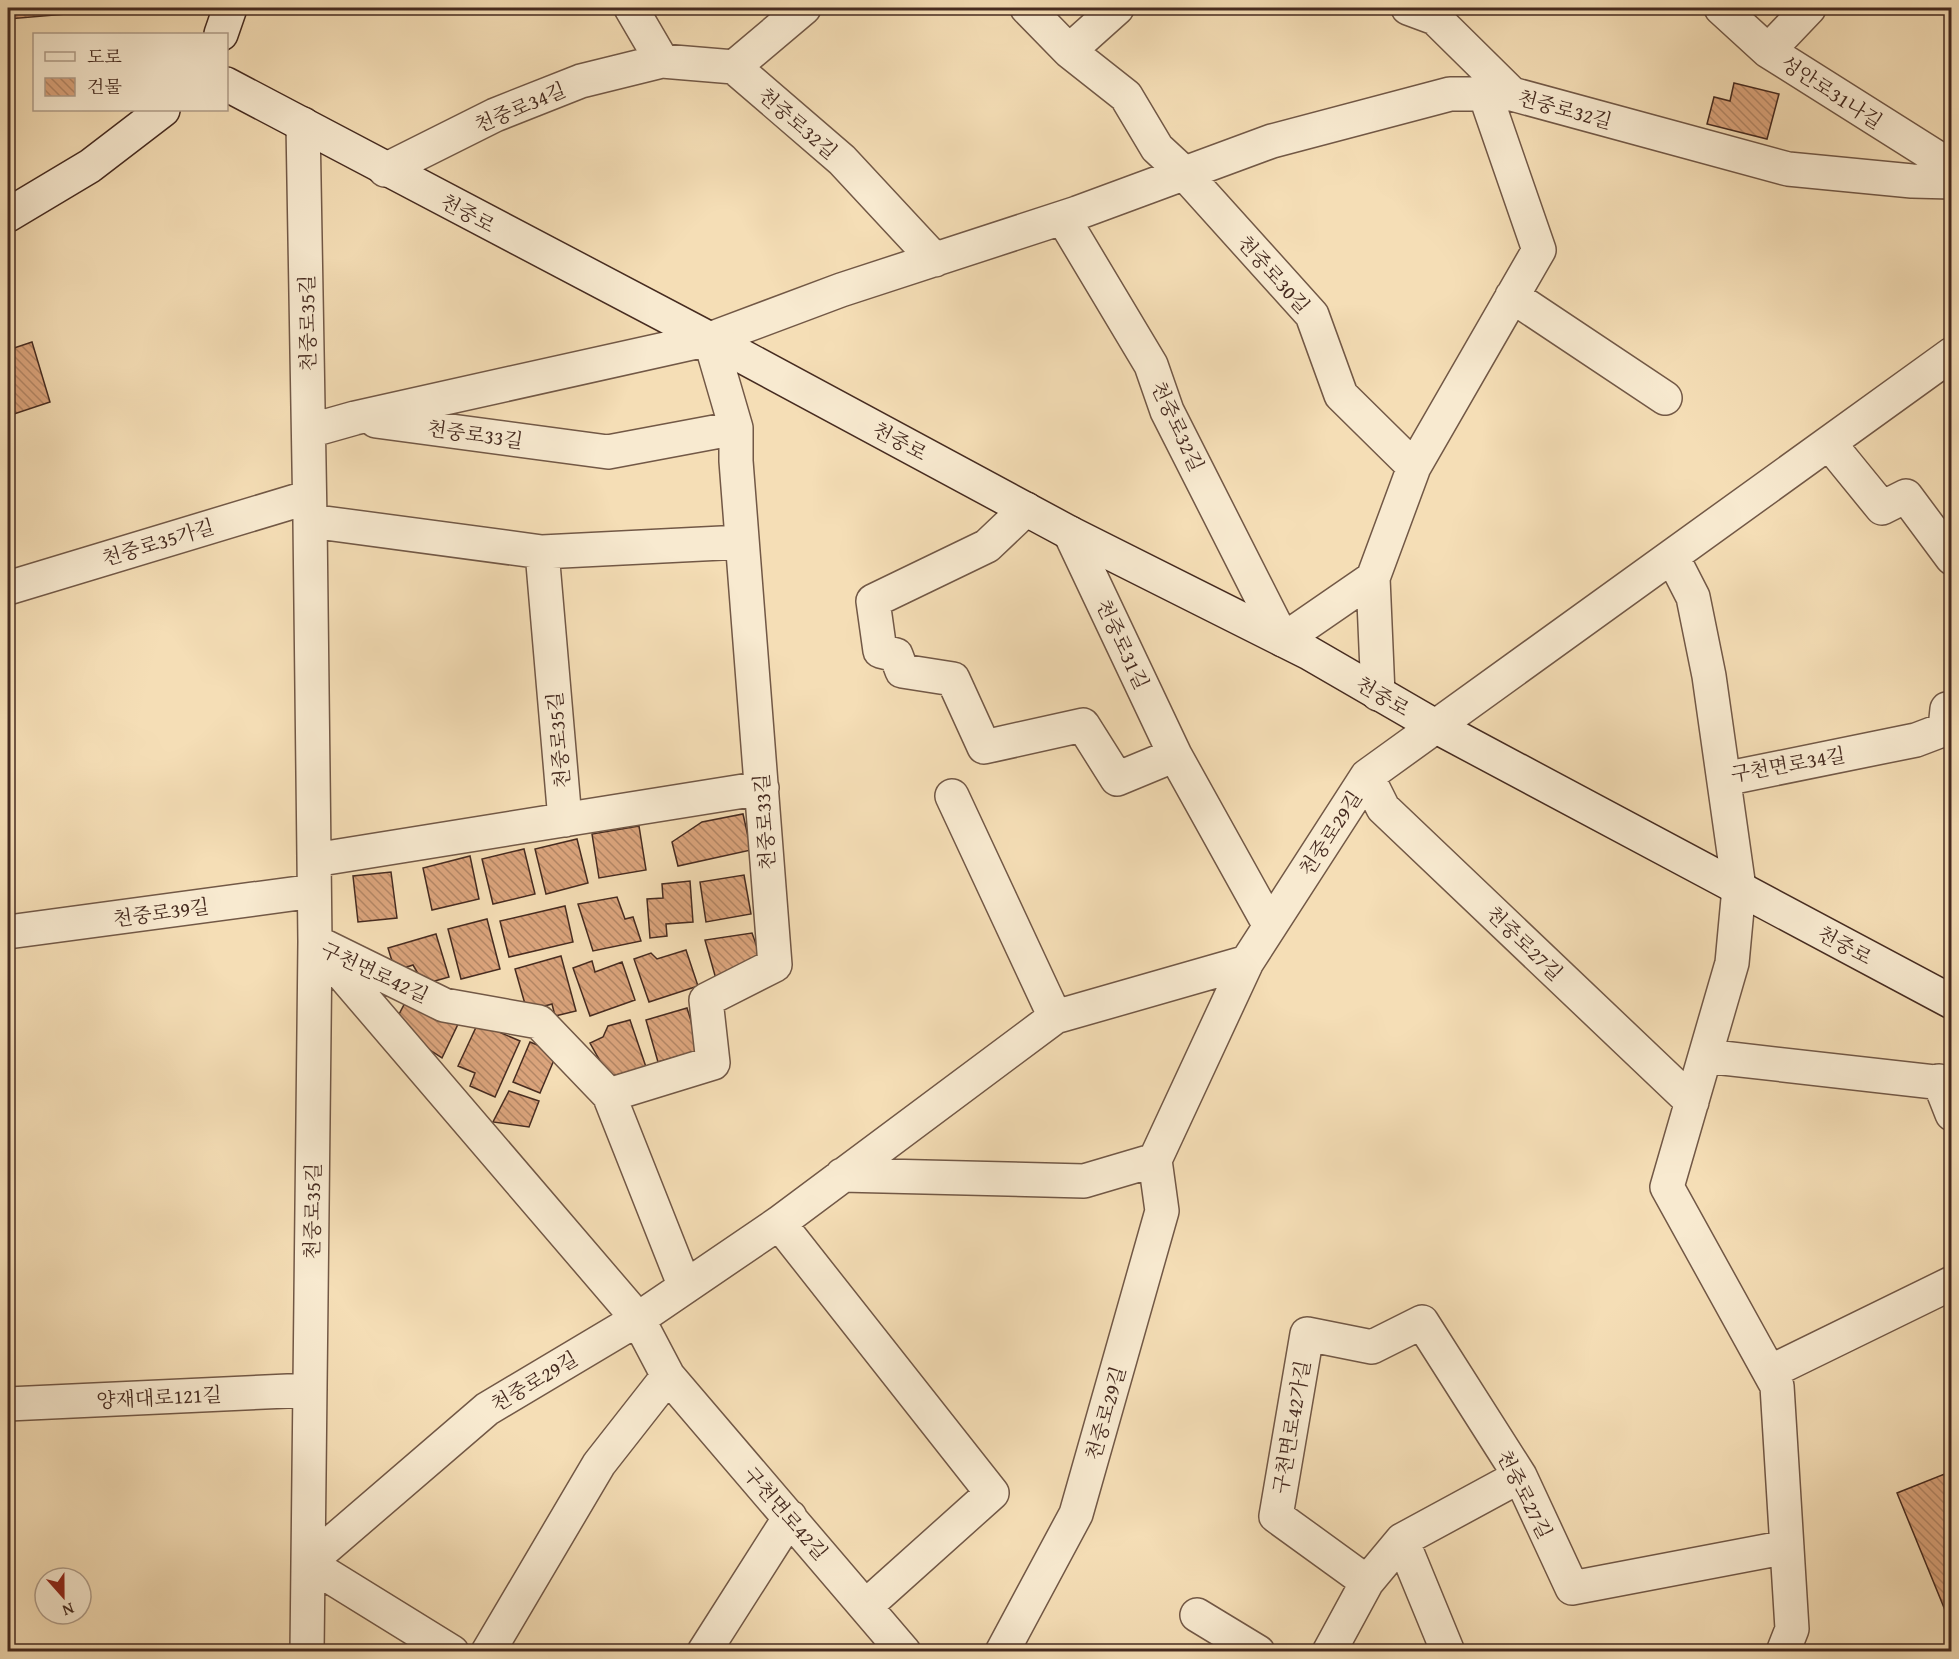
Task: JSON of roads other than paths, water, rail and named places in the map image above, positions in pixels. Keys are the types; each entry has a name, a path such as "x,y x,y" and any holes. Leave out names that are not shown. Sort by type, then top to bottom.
{"street":[{"path":"221,33 230,8"},
{"path":"631,8 662,61"},
{"path":"734,68 804,8"},
{"path":"1027,8 1069,51 1126,96 1158,148 1184,173"},
{"path":"1069,51 1117,8"},
{"name":"성안로31나길","path":"1721,8 1768,51 1952,167"},
{"path":"1768,51 1809,8"},
{"path":"1378,694 1373,578 1414,467 1539,250 1499,94 1427,11"},
{"name":"천중로34길","path":"385,170 495,115 581,81 662,61 734,68"},
{"name":"천중로32길","path":"734,68 842,160 935,260"},
{"name":"천중로","path":"228,85 385,170 710,339 1070,533 1309,653 1435,726 1952,1002"},
{"name":"천중로32길","path":"710,339 841,290 1063,218 1272,141 1450,94 1499,94 1788,170 1912,181 1952,182"},
{"path":"8,215 90,166 162,111"},
{"name":"천중로35길","path":"303,124 315,942 307,1652"},
{"name":"천중로30길","path":"1184,173 1312,315 1341,395 1414,467"},
{"name":"천중로32길","path":"1063,218 1151,365 1167,411 1283,640"},
{"path":"1512,296 1665,398"},
{"path":"309,431 355,418 710,339"},
{"name":"천중로33길","path":"609,1095 713,1063 706,1000 775,965 736,461 736,428 710,339"},
{"path":"1435,726 1952,354"},
{"name":"천중로33길","path":"355,418 608,452 736,428"},
{"path":"1829,443 1882,508 1906,496 1952,558"},
{"path":"310,509 542,552 742,542"},
{"name":"천중로35가길","path":"8,588 310,509"},
{"path":"1026,509 987,546 873,601 880,651 896,655 902,671 953,680 984,747 1083,725 1117,779 1175,755"},
{"name":"천중로31길","path":"1070,533 1175,755 1270,926"},
{"name":"천중로35길","path":"542,552 565,820"},
{"name":"구천면로34길","path":"1672,556 1693,597 1709,676 1724,779 1916,740 1945,729 1947,709 1952,708"},
{"path":"1283,640 1373,578"},
{"name":"천중로29길","path":"1002,1652 1076,1514 1162,1211 1155,1160 1247,962 1367,776 1435,726"},
{"name":"천중로27길","path":"1367,776 1383,808 1692,1102"},
{"path":"1724,779 1739,888 1732,963 1667,1187 1777,1386 1792,1644"},
{"path":"314,875 565,820 762,788"},
{"path":"952,796 1055,1017"},
{"name":"천중로39길","path":"8,932 314,875"},
{"name":"구천면로42길","path":"315,942 444,1005 539,1022 609,1095 685,1287"},
{"name":"구천면로42길","path":"315,942 638,1318 668,1376 904,1652"},
{"name":"천중로29길","path":"308,1563 487,1409 638,1318 779,1223 1055,1017 1247,962"},
{"path":"1705,1056 1945,1083 1952,1114"},
{"path":"842,1175 1084,1181 1155,1160"},
{"path":"779,1223 992,1493 866,1606"},
{"path":"1770,1372 1952,1283"},
{"name":"천중로27길","path":"1307,1334 1372,1347 1422,1322 1520,1476 1572,1588 1787,1547"},
{"name":"구천면로42가길","path":"1307,1334 1276,1516 1367,1582"},
{"path":"488,1652 599,1464 668,1376"},
{"name":"양재대로121길","path":"8,1404 310,1390"},
{"path":"1329,1652 1367,1582 1402,1540 1520,1476"},
{"path":"704,1652 790,1517"},
{"path":"1402,1540 1448,1652"},
{"path":"308,1563 452,1652"},
{"path":"1197,1615 1258,1652"}]}
